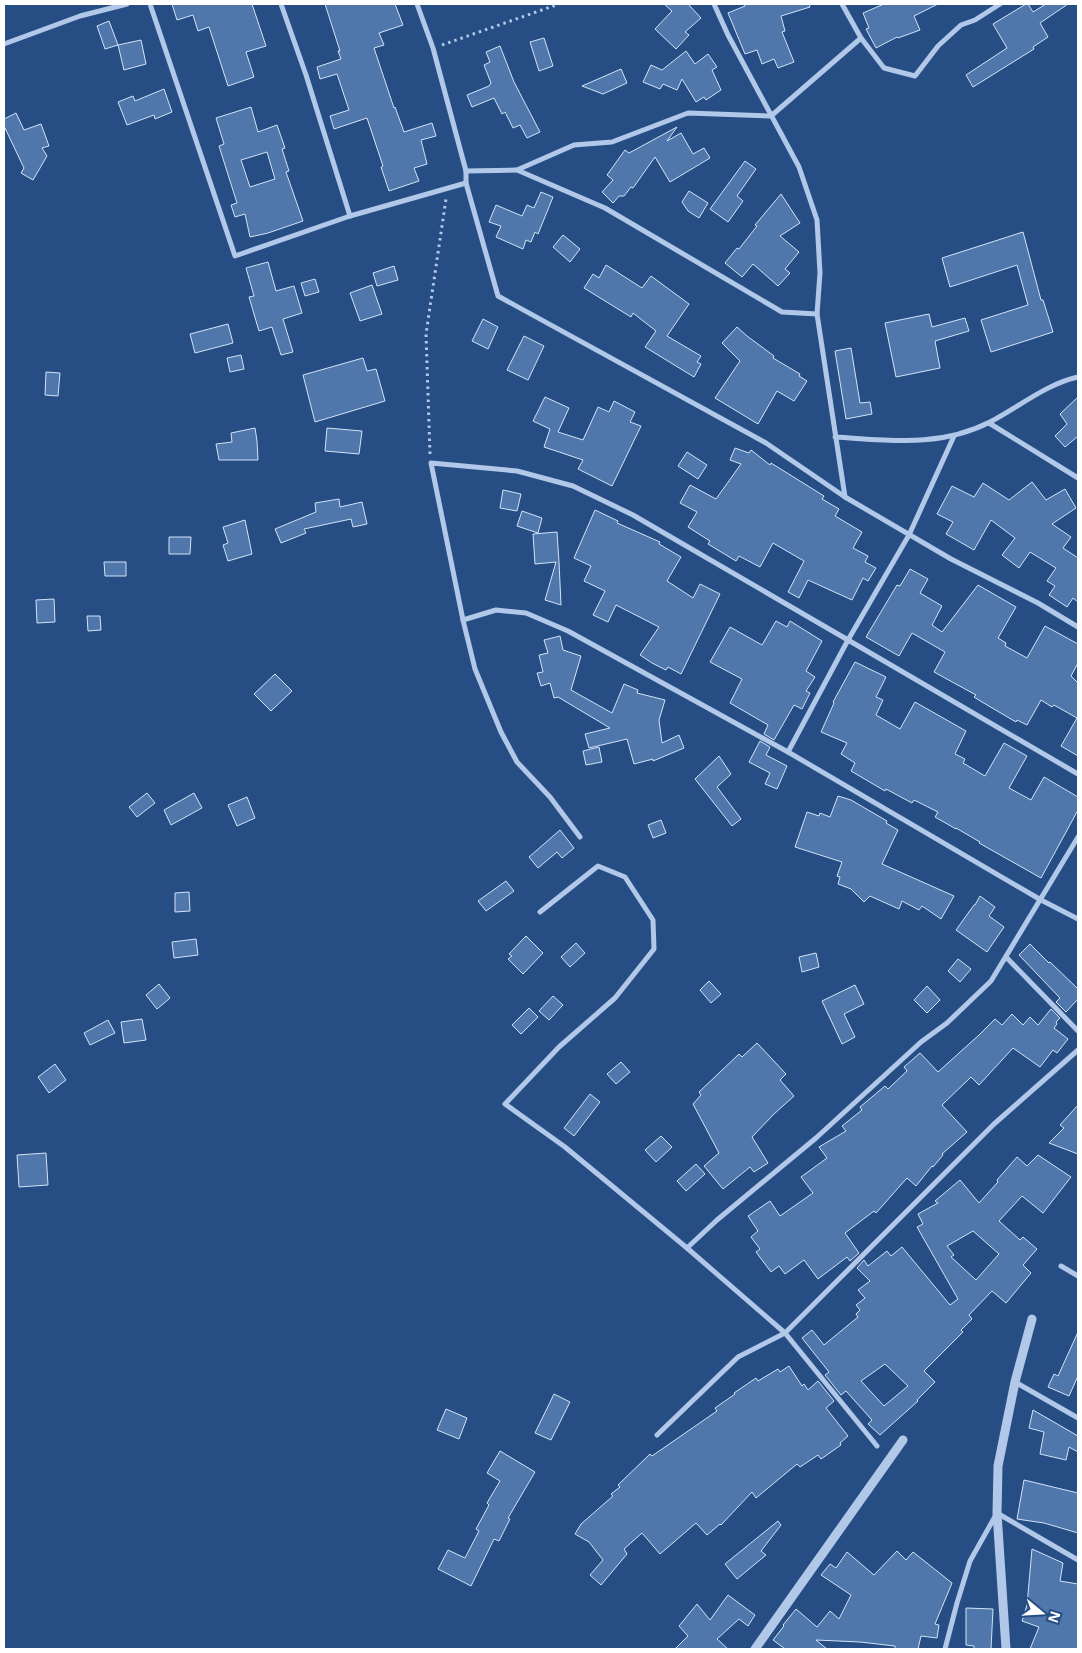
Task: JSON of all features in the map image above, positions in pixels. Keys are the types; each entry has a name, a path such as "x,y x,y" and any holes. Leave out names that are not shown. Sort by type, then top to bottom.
{"street":[{"path":"4,44 80,16 127,4"},
{"path":"150,4 236,256 350,216 466,183"},
{"path":"281,4 306,74 350,216"},
{"path":"418,4 433,48 466,171 466,183 498,296 766,442 845,497 951,560 1038,603 1078,627"},
{"path":"714,4 728,35 799,167 817,220 820,272 817,314 845,497"},
{"path":"842,4 861,38 884,68 914,76 938,46 961,25 975,20 1000,4"},
{"path":"466,171 517,170 574,145 612,142 688,113 771,116 861,38"},
{"path":"517,170 605,208 782,312 817,314"},
{"path":"835,437 920,441 954,436 989,423 1063,380 1078,377"},
{"path":"989,423 1078,478"},
{"path":"788,752 848,640 909,535 954,436"},
{"path":"580,837 550,797 517,762 501,732 475,669 430,463 517,471 573,486 633,515 1078,774"},
{"path":"463,620 496,610 526,613 568,631 788,752 1041,900 1078,918"},
{"path":"688,1248 717,1220 816,1138 921,1042 947,1023 991,981 1078,837"},
{"path":"540,912 598,866 626,877 653,920 654,950 614,998 559,1048 505,1104 565,1147 688,1248 785,1333 877,1446"},
{"path":"1006,957 1078,1031"},
{"path":"657,1435 738,1357 785,1333 994,1124 1078,1050"},
{"path":"1061,1266 1078,1276"},
{"path":"1006,1649 997,1513 998,1466 1015,1382 1032,1319"},
{"path":"1015,1382 1078,1418"},
{"path":"755,1649 903,1440"},
{"path":"997,1513 1078,1560"},
{"path":"945,1649 970,1561 997,1513"}],"path":[{"path":"433,48 559,4"},
{"path":"430,463 426,334 447,188"}],"building":[{"path":"172,4 252,4 266,46 246,52 254,77 228,86 209,27 198,31 193,15 177,20"},
{"path":"325,4 395,4 403,25 379,33 384,45 374,48 404,132 432,123 436,136 421,140 427,164 414,168 419,181 389,191 367,118 334,129 330,116 349,110 337,74 320,79 317,67 341,59"},
{"path":"664,4 688,4 701,18 685,32 689,35 676,49 655,29 672,11"},
{"path":"744,4 809,4 810,7 781,16 785,31 782,32 794,62 778,68 774,59 762,64 757,50 745,54 728,13 745,6"},
{"path":"884,4 938,4 914,16 920,30 897,37 876,48 866,29 869,28 863,13"},
{"path":"1028,4 1033,12 1046,4 1068,4 1040,23 1048,37 1033,47 1034,49 973,87 966,75 1007,48 993,24"},
{"path":"109,21 118,45 105,49 97,26"},
{"path":"544,38 553,66 539,71 530,42"},
{"path":"141,40 146,64 124,70 118,45"},
{"path":"500,46 514,82 540,132 527,138 520,125 513,128 505,112 502,114 494,98 472,107 467,95 489,86 491,83 484,65 490,62 486,52"},
{"path":"686,51 695,64 708,54 717,67 712,70 721,90 706,100 704,97 696,102 682,79 677,90 663,84 660,89 643,82 651,65 662,70"},
{"path":"621,69 627,83 603,94 582,86"},
{"path":"164,89 172,112 155,119 154,115 127,125 118,102 133,96 135,101"},
{"path":"251,107 258,132 277,125 285,148 282,149 289,171 286,172 303,221 250,237 245,214 235,217 231,205 237,203 219,146 224,144 216,118","holes":["267,152 275,179 250,187 241,160"]},
{"path":"16,113 24,130 41,124 49,146 42,148 47,156 33,180 21,173 24,168 4,126 4,119"},
{"path":"677,127 667,141 681,133 693,154 704,148 710,158 670,182 655,157 633,188 631,187 624,196 619,196 613,203 602,192 613,180 607,175 625,150 629,153"},
{"path":"745,161 756,169 737,196 743,201 728,222 710,209"},
{"path":"689,191 708,203 699,218 688,211 682,202"},
{"path":"541,192 553,197 538,234 535,232 531,242 526,240 523,249 496,237 501,226 489,222 496,205 522,216 527,205 534,208"},
{"path":"781,194 800,223 780,236 799,252 785,269 790,273 778,286 753,264 742,277 725,263 737,248 739,249 757,226 755,225"},
{"path":"1023,232 1041,300 1043,300 1053,332 991,352 981,320 1028,305 1017,265 950,287 942,258"},
{"path":"563,235 580,249 570,262 553,247"},
{"path":"268,262 276,291 294,286 302,313 283,319 293,352 281,355 272,327 259,331 249,297 254,296 246,268"},
{"path":"606,265 642,288 651,276 689,304 667,336 701,356 697,362 701,364 694,377 645,347 656,331 633,313 631,317 584,288 593,274 599,278"},
{"path":"394,266 398,280 377,286 373,273"},
{"path":"315,279 319,292 305,296 301,283"},
{"path":"372,285 382,314 360,321 350,293"},
{"path":"929,314 932,327 965,318 969,331 935,341 940,368 896,377 885,323"},
{"path":"483,319 498,327 488,349 472,341"},
{"path":"228,324 233,343 195,353 190,334"},
{"path":"737,327 774,356 773,358 800,374 799,376 807,381 794,401 777,391 758,424 715,398 740,361 722,343"},
{"path":"524,336 544,346 528,380 507,370"},
{"path":"851,348 860,403 870,402 872,414 846,419 835,351"},
{"path":"241,355 244,369 230,372 227,358"},
{"path":"363,358 367,371 376,369 385,401 315,422 303,375"},
{"path":"46,372 60,373 58,396 45,395"},
{"path":"545,397 569,408 558,432 583,440 598,407 609,412 614,401 635,412 630,422 641,426 612,486 578,469 583,460 544,447 550,429 533,421"},
{"path":"1078,397 1078,439 1077,437 1065,447 1055,436 1067,424 1060,414"},
{"path":"255,428 258,460 219,460 216,444 232,442 231,433"},
{"path":"327,428 362,431 359,454 325,451"},
{"path":"735,448 749,453 751,450 770,465 771,463 824,496 822,499 839,509 835,516 862,532 853,548 868,556 865,562 876,568 868,581 863,578 852,600 808,580 799,598 788,592 804,561 773,543 760,567 739,556 736,561 708,544 710,541 688,527 697,512 680,503 690,485 716,499 741,464 730,460"},
{"path":"687,452 707,465 698,479 678,466"},
{"path":"1032,482 1046,500 1065,489 1076,508 1052,524 1071,537 1063,548 1078,558 1078,602 1073,598 1067,607 1049,595 1055,586 1047,581 1056,568 1030,552 1019,568 1002,555 1015,538 991,520 974,550 946,534 953,522 937,514 952,486 974,497 983,483 1009,500"},
{"path":"503,490 521,494 517,511 500,508"},
{"path":"339,499 340,507 362,502 367,524 353,527 351,519 304,529 306,533 281,543 275,529 316,512 315,503"},
{"path":"595,510 618,521 617,523 660,542 659,544 681,557 667,581 693,598 700,584 720,594 681,674 668,667 666,670 640,655 659,627 616,605 608,622 593,615 605,591 584,581 591,566 574,558"},
{"path":"522,511 542,518 538,533 517,526"},
{"path":"245,520 252,554 228,561 223,545 228,543 223,527"},
{"path":"557,532 561,605 545,600 556,562 535,564 533,534"},
{"path":"169,537 191,537 190,554 169,554"},
{"path":"104,562 126,562 126,576 105,576"},
{"path":"910,569 928,579 920,593 942,606 932,625 942,632 978,585 1016,607 998,638 1006,643 1005,646 1027,658 1045,626 1078,644 1078,663 1071,676 1078,683 1078,756 1061,746 1077,718 1054,705 1052,707 1041,700 1027,725 1017,720 1016,722 974,697 976,695 934,672 945,652 912,633 899,656 866,637 897,585 900,586"},
{"path":"54,599 55,622 37,623 36,600"},
{"path":"87,616 100,616 101,630 88,631"},
{"path":"776,621 787,627 790,621 822,641 806,671 815,677 806,691 810,693 802,709 794,705 774,740 764,734 768,725 730,703 742,679 710,662 730,627 762,645"},
{"path":"560,636 563,650 581,656 571,690 612,713 624,684 638,690 637,693 665,700 659,720 662,743 679,735 684,748 653,761 653,759 634,764 627,739 589,748 585,734 610,728 558,697 554,698 550,683 541,686 537,673 543,672 539,655 548,653 544,640"},
{"path":"855,662 886,677 876,697 883,700 876,715 900,729 915,702 966,731 955,754 965,759 963,763 985,776 1004,743 1027,756 1009,788 1031,800 1044,777 1078,797 1078,810 1041,878 935,817 938,812 914,800 912,803 886,789 885,791 851,771 855,763 841,754 847,743 821,732 833,702"},
{"path":"275,674 292,691 271,711 254,694"},
{"path":"760,741 770,747 766,755 787,766 777,789 765,784 770,773 749,762"},
{"path":"599,747 602,762 586,765 583,751"},
{"path":"719,756 731,774 717,787 741,819 732,826 695,779"},
{"path":"147,793 155,803 137,817 129,807"},
{"path":"194,793 202,808 171,825 164,810"},
{"path":"838,796 851,800 887,821 886,823 898,830 882,864 954,896 941,919 922,906 919,910 902,901 899,909 870,896 864,902 851,889 838,884 840,877 837,876 842,862 795,847 807,812 819,816 820,813 830,817"},
{"path":"247,797 255,818 237,826 228,805"},
{"path":"661,820 666,833 653,838 648,825"},
{"path":"560,830 574,848 562,858 557,852 538,868 529,857"},
{"path":"506,881 514,891 486,911 478,901"},
{"path":"189,892 190,911 175,912 175,893"},
{"path":"980,896 995,907 989,916 1004,927 987,952 956,930"},
{"path":"526,936 543,953 523,974 508,959 512,956 509,954"},
{"path":"196,939 198,955 174,958 172,942"},
{"path":"576,943 585,953 570,967 561,957"},
{"path":"1030,944 1078,989 1078,999 1066,1012 1056,1002 1060,998 1019,955"},
{"path":"816,953 819,967 802,972 799,957"},
{"path":"958,959 971,969 960,982 948,971"},
{"path":"709,981 721,994 711,1003 700,990"},
{"path":"159,984 170,998 157,1009 146,995"},
{"path":"855,985 864,1004 844,1014 855,1037 842,1044 822,1001"},
{"path":"927,986 940,1000 927,1013 914,1000"},
{"path":"553,996 563,1005 549,1020 539,1011"},
{"path":"529,1008 538,1017 521,1034 512,1025"},
{"path":"1051,1009 1060,1018 1054,1028 1068,1039 1057,1053 1053,1050 1040,1067 1013,1048 979,1085 971,1077 942,1105 967,1132 942,1154 916,1186 907,1178 876,1213 874,1211 845,1233 859,1253 850,1261 847,1257 818,1279 804,1260 785,1274 779,1266 771,1272 756,1252 760,1249 751,1237 758,1231 748,1216 770,1201 780,1216 813,1193 801,1177 827,1158 819,1147 846,1131 842,1126 862,1110 860,1107 885,1086 888,1089 907,1071 904,1067 920,1053 938,1072 995,1019 1002,1025 1012,1014 1023,1025 1030,1017 1038,1025"},
{"path":"142,1019 146,1040 124,1043 121,1022"},
{"path":"108,1020 115,1033 90,1045 84,1033"},
{"path":"757,1043 786,1074 780,1080 794,1096 752,1137 768,1163 754,1172 750,1167 723,1189 704,1166 719,1153 693,1104 701,1095 699,1092 739,1054 742,1057"},
{"path":"621,1062 630,1072 616,1084 607,1074"},
{"path":"55,1064 66,1080 49,1093 38,1077"},
{"path":"590,1094 600,1102 574,1136 564,1128"},
{"path":"1078,1105 1078,1154 1049,1143 1064,1128 1060,1125"},
{"path":"661,1136 672,1147 656,1162 645,1150"},
{"path":"46,1153 48,1185 19,1187 17,1155"},
{"path":"1038,1155 1071,1177 1043,1213 1022,1196 999,1221 1020,1240 1023,1237 1037,1249 1023,1265 1031,1273 1006,1303 992,1291 969,1315 972,1319 961,1330 963,1332 924,1371 935,1382 918,1401 880,1435 868,1424 872,1420 846,1391 841,1395 825,1375 829,1372 802,1338 812,1330 824,1345 858,1317 856,1314 860,1310 856,1305 865,1298 858,1290 870,1281 857,1268 864,1260 868,1266 887,1251 891,1256 902,1247 950,1305 958,1299 917,1227 923,1224 918,1214 938,1203 935,1201 960,1180 979,1203 1017,1157 1027,1166","holes":["973,1231 999,1254 976,1280 951,1257 954,1255 947,1246","885,1364 908,1386 884,1406 861,1381"]},
{"path":"696,1164 705,1174 686,1191 677,1181"},
{"path":"1078,1332 1078,1376 1069,1396 1048,1387 1054,1374 1058,1376"},
{"path":"789,1366 802,1386 804,1384 808,1390 818,1381 834,1401 826,1408 848,1436 840,1443 841,1445 821,1459 818,1455 800,1467 797,1464 756,1498 752,1492 721,1525 707,1535 696,1523 660,1554 642,1533 624,1549 627,1554 601,1585 590,1575 603,1560 589,1542 575,1534 581,1524 613,1496 611,1494 620,1487 618,1485 650,1454 652,1456 717,1411 715,1408 756,1378 758,1381 778,1369 780,1372"},
{"path":"554,1394 570,1402 551,1440 535,1433"},
{"path":"446,1409 467,1418 459,1439 437,1430"},
{"path":"1033,1410 1078,1436 1078,1452 1069,1447 1066,1460 1040,1454 1044,1432 1029,1428"},
{"path":"500,1451 535,1472 508,1518 510,1519 499,1541 494,1539 471,1586 438,1569 448,1550 465,1558 479,1531 476,1529 489,1505 487,1503 500,1481 487,1473"},
{"path":"1024,1480 1078,1493 1078,1533 1044,1523 1017,1519"},
{"path":"778,1521 781,1525 761,1551 766,1555 737,1579 725,1564"},
{"path":"1032,1549 1063,1563 1060,1581 1078,1584 1078,1649 1030,1649 1039,1627 1022,1621 1027,1605"},
{"path":"897,1551 906,1560 913,1552 952,1583 935,1624 939,1625 937,1638 921,1636 918,1649 895,1649 895,1646 860,1642 816,1640 827,1649 785,1649 773,1640 796,1609 817,1627 830,1611 839,1619 851,1595 821,1575 830,1564 836,1568 847,1552 874,1575"},
{"path":"728,1595 755,1615 748,1626 739,1619 717,1639 728,1649 675,1649 688,1636 679,1626 697,1604 710,1620"},
{"path":"966,1608 993,1609 991,1649 974,1649 974,1646 966,1645"}]}
